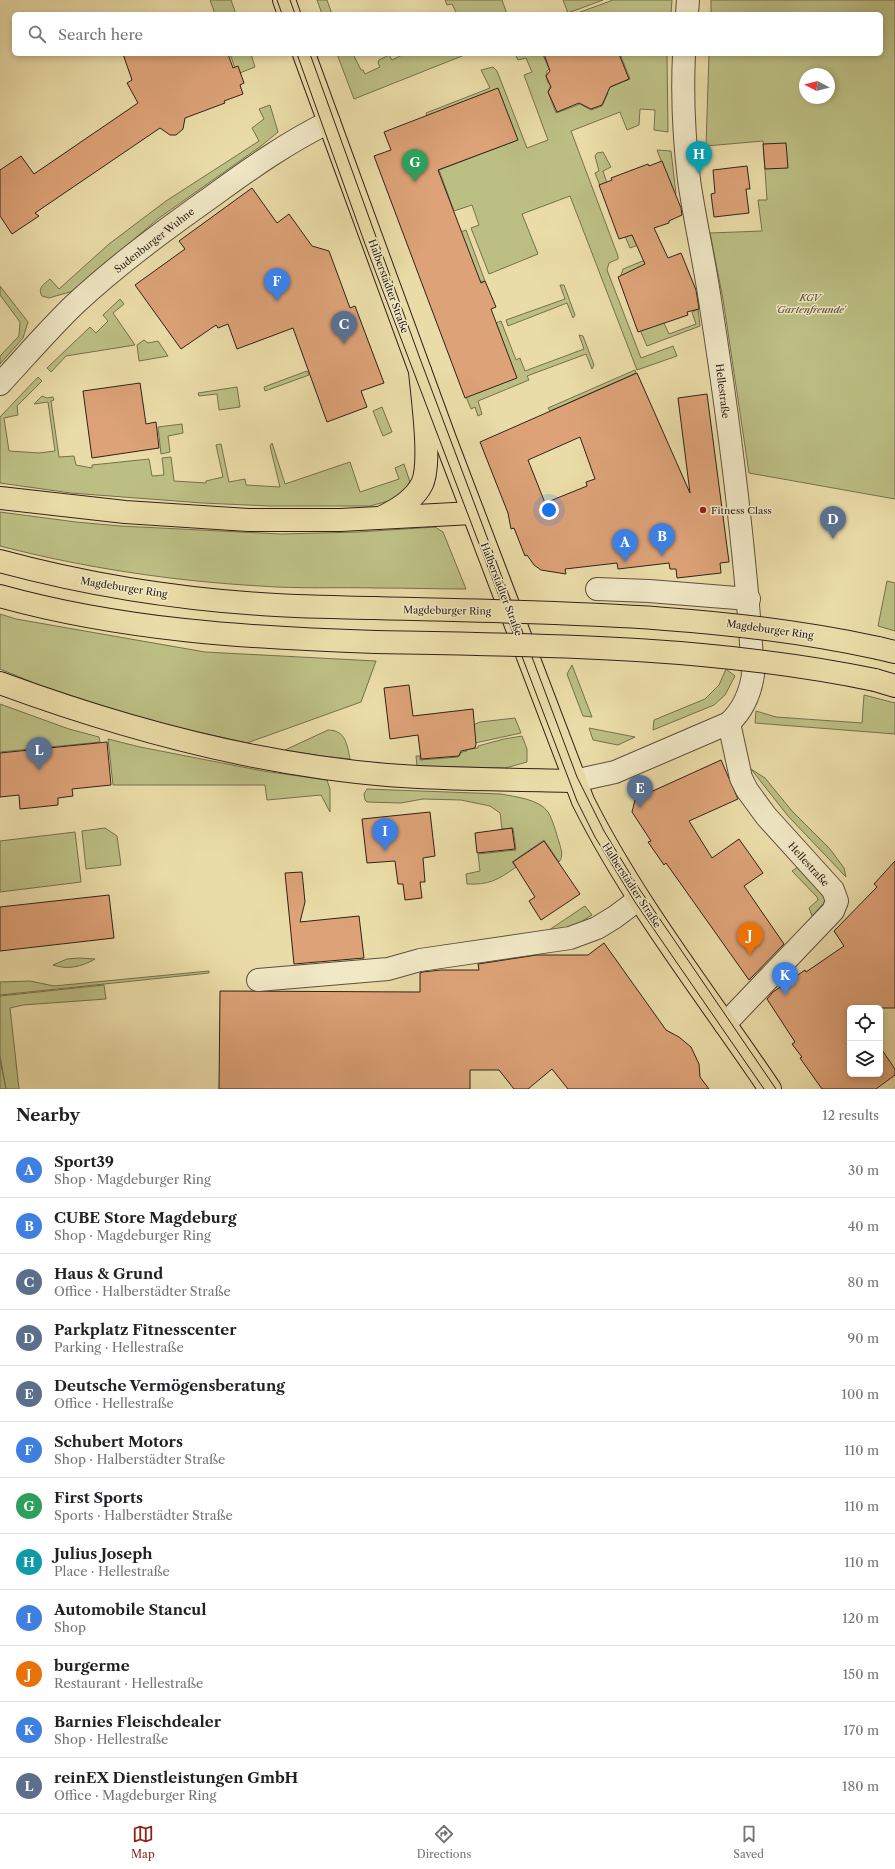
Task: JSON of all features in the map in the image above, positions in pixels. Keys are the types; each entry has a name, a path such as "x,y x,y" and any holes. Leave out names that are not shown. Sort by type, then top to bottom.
{"main road":[{"path":"284,0 288,12"},
{"name":"Halberstädter Straße","path":"305,56 473,513 574,781 607,848 639,899 770,1089"},
{"path":"377,519 402,506 418,490 424,478 426,462 425,425 420,370"},
{"path":"0,498 80,508 248,520 291,521 377,519 473,513"},
{"name":"Magdeburger Ring","path":"0,561 97,584 179,596 260,604 588,614 678,619 767,628 823,636 887,650"},
{"path":"0,596 68,613 174,629 319,640 588,647 681,652 769,661 885,683"},
{"path":"0,683 120,724 202,746 267,759 338,770 387,775 574,781"}],"street":[{"path":"687,12 688,0"},
{"name":"Hellestraße","path":"574,781 615,772 688,742 729,723 735,718 746,702 752,684 749,599 711,307 689,180 685,143 684,56"},
{"name":"Sudenburger Wuhne","path":"0,384 76,303 161,233 252,167 330,122"},
{"path":"597,589 649,591 749,599"},
{"name":"Hellestraße","path":"725,1024 833,911 837,901 833,890 766,816 747,790 741,778 729,723"},
{"path":"258,980 388,969 420,960 570,938 596,928 615,917 639,899"}],"green space":[{"path":"210,0 231,0 235,12 214,12"},
{"path":"317,0 327,0 331,12 321,12"},
{"path":"445,0 502,0 506,12 456,12 452,4 447,5"},
{"path":"563,0 603,0 571,12 568,12"},
{"path":"613,0 672,0 671,12 580,12"},
{"name":"KGV 'Gartenfreunde'","path":"711,0 895,0 895,499 749,473 723,299 710,233 762,231 758,200 767,200 763,141 706,146 709,56 883,56 883,12 711,12"},
{"path":"231,56 252,56 255,67 237,74"},
{"path":"338,56 354,56 361,70 363,70 365,74 380,67 378,63 379,60 387,56 390,56 392,60 400,56 462,56 354,99"},
{"path":"516,56 543,56 549,69 546,76 548,83 551,84 548,92 556,113 580,104 591,110 602,106 608,93 606,89 630,79 621,56 667,56 668,132 654,130 655,110 640,109 639,125 627,130 620,112 571,131 618,256 618,259 609,263 607,270 641,358 673,346 677,356 637,370 570,196 522,214 538,254 489,274 471,228 479,225 472,205 454,211 439,170 515,141 497,91 427,117 426,113 490,88 481,70 493,67 497,71 527,148 548,140 524,75 532,72 526,58 518,60"},
{"path":"270,105 278,132 261,146 159,218 73,291 49,298 42,296 40,291 41,288 50,279 59,289 109,244 166,201 259,141 252,128 264,119 259,109"},
{"path":"657,150 671,151 676,194 674,195"},
{"path":"603,152 611,167 603,171 607,183 600,186 595,173 599,171 595,156 597,153"},
{"path":"648,227 657,259 620,278 623,269 650,258 644,243 630,248 625,236"},
{"path":"466,230 485,281 477,283 449,236"},
{"path":"560,285 564,285 575,315 573,318 567,303 508,326 506,320 565,299"},
{"path":"0,286 28,322 23,338 0,364 0,356 19,336 20,322 0,295"},
{"path":"120,299 124,304 113,313 135,345 66,356 51,372 47,368 90,327 96,333 108,321 103,315"},
{"path":"698,309 700,326 647,346 640,330 663,321 669,334 696,324 692,312"},
{"path":"501,321 516,360 520,358 525,371 584,349 579,335 583,336 594,365 592,369 586,354 527,376 529,380 478,401 482,414 478,416 475,407 471,409 465,394 493,324"},
{"path":"144,340 148,343 158,341 168,356 139,361 137,345"},
{"path":"635,370 636,373 550,411 548,408"},
{"path":"307,371 309,375 265,391 264,387"},
{"path":"38,377 42,381 17,406 18,415 4,418 9,451 39,453 55,451 48,402 34,404 42,396 47,398 53,397 54,400 51,401 59,457 74,456 76,465 92,468 92,465 149,459 152,476 164,475 162,458 171,457 174,481 206,483 206,481 223,477 216,445 221,444 229,482 245,479 246,485 280,487 270,446 272,443 285,484 350,462 360,492 399,479 395,468 404,464 410,482 408,488 392,500 370,506 270,506 202,503 71,493 0,483 0,417"},
{"path":"237,387 240,407 219,410 217,394 199,396 198,393"},
{"path":"382,407 392,432 383,436 373,411"},
{"path":"182,424 183,433 168,436 170,452 161,454 158,427"},
{"path":"0,512 120,526 281,534 358,532 435,527 443,532 466,589 275,587 195,581 97,567 0,546"},
{"path":"887,581 895,583 895,631 878,626"},
{"path":"0,614 16,619 205,652 376,661 361,702 247,743 167,725 124,713 39,685 0,669"},
{"path":"572,665 592,717 583,716 567,674"},
{"path":"726,669 735,676 725,695 714,705 653,730 654,720 705,699 719,685"},
{"path":"864,695 895,703 895,734 755,723 756,711 776,717 862,723"},
{"path":"0,704 69,729 99,737 100,742 0,752"},
{"path":"515,718 521,733 475,743 473,725 480,722"},
{"path":"589,728 635,737 618,745 593,740"},
{"path":"328,730 342,735 345,739 350,759 285,750"},
{"path":"522,736 527,749 527,762 505,768 417,766 416,756 420,756 420,760 458,757 462,752 467,751 466,749 478,748 478,746"},
{"path":"108,739 140,747 263,771 327,780 330,789 330,812 321,795 267,800 265,785 113,785"},
{"path":"751,769 765,778 792,811 830,849 844,868 846,877 788,816"},
{"path":"367,789 501,794 533,801 544,808 550,815 561,847 561,860 559,862 544,840 512,862 516,867 504,875 493,881 481,884 467,884 466,874 480,871 478,854 516,850 513,828 502,829 500,813 490,806 461,800 423,799 401,803 367,802 364,794"},
{"path":"105,828 117,836 121,865 86,869 82,831"},
{"path":"75,832 81,882 0,892 0,841"},
{"path":"798,867 824,894 824,903 812,916 809,908 818,900 817,897 792,871"},
{"path":"585,906 592,915 565,932 531,933 549,930"},
{"path":"67,959 95,959 74,967 59,967 53,965"},
{"path":"209,971 209,973 0,995 0,982 30,981 54,986"},
{"path":"104,985 106,999 23,1005 10,1008 19,1089 6,1089 0,1056 0,996"},
{"path":"0,1060 6,1089 0,1089"}],"building":[{"path":"124,56 229,56 233,68 238,66 244,83 240,85 243,94 224,101 225,103 185,118 183,129 176,135 170,135 160,128 35,213 39,216 12,234 0,216 0,170 21,156 34,174 138,103 127,83 132,80"},
{"path":"545,56 620,56 629,79 610,87 602,105 591,109 579,103 557,112 548,92 551,87 546,76 550,71"},
{"path":"498,88 518,140 438,170 481,283 485,281 496,307 491,309 517,378 465,398 374,156 391,150 384,132"},
{"path":"786,143 788,168 765,169 763,144"},
{"path":"662,161 681,208 682,215 669,221 669,223 654,228 668,258 681,253 696,290 699,309 687,312 688,315 638,332 618,277 645,264 632,235 619,239 599,185 612,180 611,178 648,164 649,166"},
{"path":"747,166 750,189 746,189 749,213 714,217 711,194 715,193 713,170"},
{"path":"252,188 277,223 289,214 312,246 329,251 350,308 355,306 384,383 361,391 367,407 327,422 293,328 237,349 228,324 218,328 216,325 181,349 135,285 185,249 179,241"},
{"path":"637,373 690,493 678,398 707,394 729,562 720,563 721,573 677,578 676,569 670,569 669,563 618,569 617,563 565,569 566,574 541,570 534,565 527,555 525,556 514,528 511,529 508,513 480,442","holes":["580,437 595,479 586,482 587,486 545,503 528,460"]},
{"path":"140,383 146,424 156,422 159,448 92,458 83,391"},
{"path":"409,685 413,716 473,709 476,744 475,748 461,751 459,756 421,759 418,735 390,739 384,688"},
{"path":"107,742 111,785 72,789 73,796 58,798 58,805 20,809 19,795 0,797 0,753"},
{"path":"721,760 738,799 689,821 712,858 739,839 763,873 744,886 784,944 749,980 666,863 664,865 648,842 651,841 632,812 635,800"},
{"path":"430,812 435,856 423,858 425,882 420,882 422,898 405,900 403,884 398,884 395,861 367,863 362,819"},
{"path":"512,828 515,849 477,853 475,833"},
{"path":"544,841 580,894 541,920 529,901 535,897 513,862"},
{"path":"895,861 895,1008 883,1008 883,1005 847,1005 847,1077 883,1077 883,1051 895,1069 895,1075 876,1089 822,1089 800,1058 802,1057 792,1044 795,1042 767,999 773,992 844,946 834,931 877,887 874,884"},
{"path":"302,872 305,902 300,922 359,916 364,958 294,964 285,873"},
{"path":"109,895 114,938 0,951 0,907"},
{"path":"604,943 666,1030 679,1037 691,1047 699,1064 700,1077 709,1089 568,1089 552,1069 528,1089 514,1089 499,1070 470,1070 470,1089 219,1089 220,991 420,992 420,973 423,972 441,970 479,970 478,964 537,955 588,955"}],"tram line":[{"path":"277,0 281,12"},
{"path":"290,0 294,12"},
{"path":"298,56 365,244 577,801 595,837 635,902 764,1089"},
{"path":"311,56 419,356 577,777 604,831 638,887 776,1089"}],"place":[{"name":"Julius Joseph","path":"699,174"},
{"name":"First Sports","path":"415,182"},
{"name":"Schubert Motors","path":"277,301"},
{"name":"Haus & Grund","path":"344,344"},
{"name":"Fitness Class","path":"703,510"},
{"name":"Parkplatz Fitnesscenter","path":"833,539"},
{"name":"CUBE Store Magdeburg","path":"662,556"},
{"name":"Sport39","path":"625,562"},
{"name":"reinEX Dienstleistungen GmbH","path":"39,770"},
{"name":"Deutsche Vermögensberatung","path":"640,808"},
{"name":"Automobile Stancul","path":"385,851"},
{"name":"burgerme","path":"750,955"},
{"name":"Barnies Fleischdealer","path":"785,995"}]}
